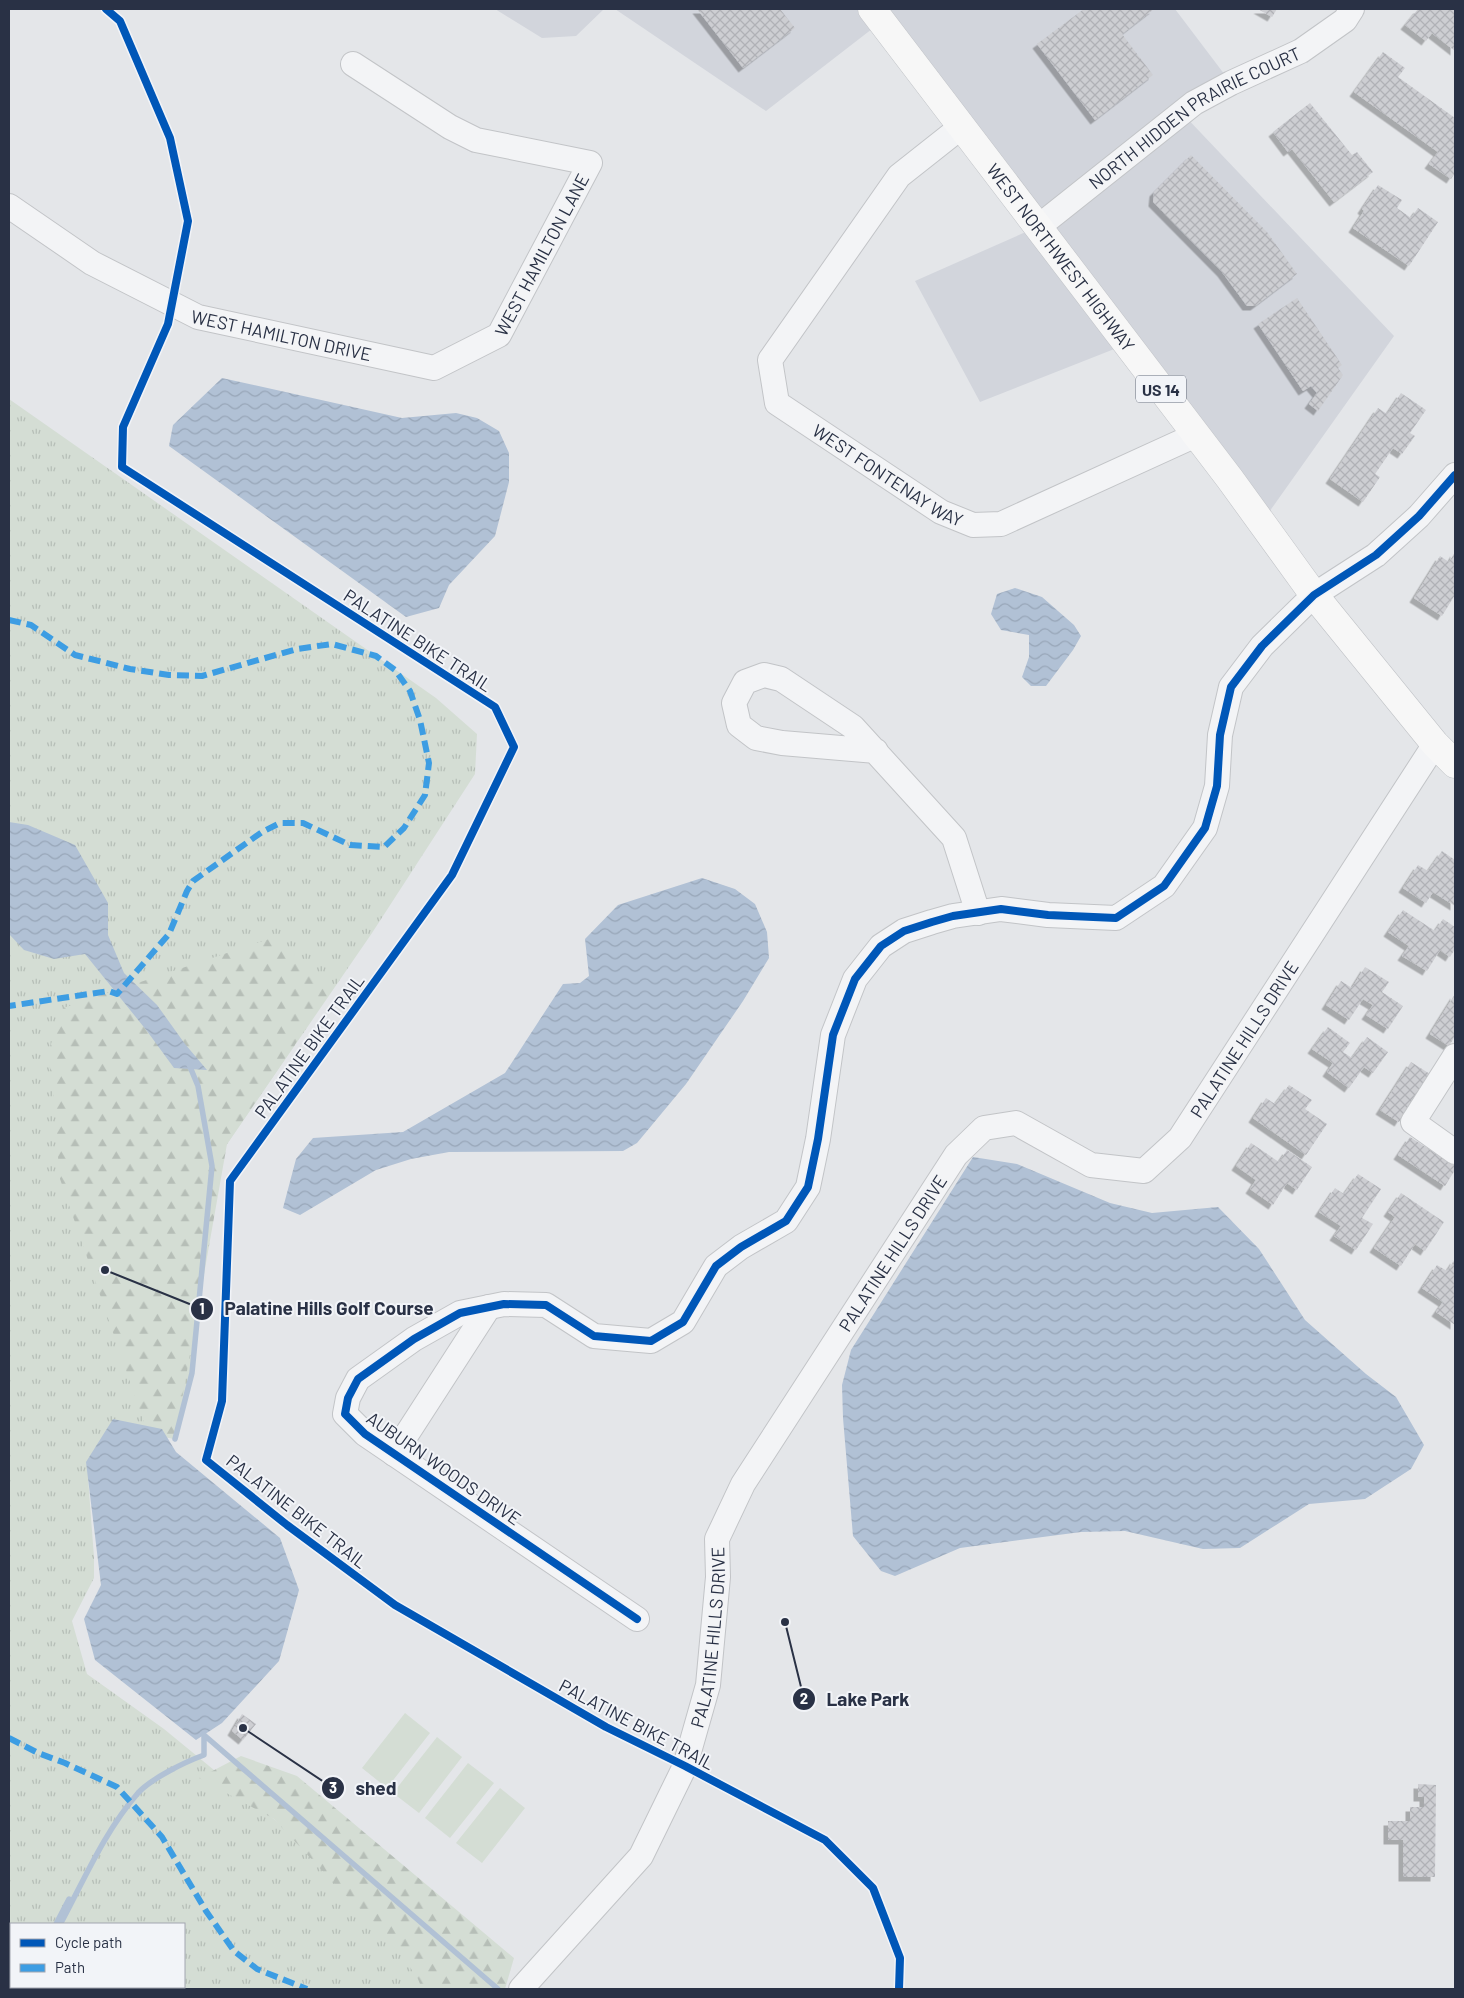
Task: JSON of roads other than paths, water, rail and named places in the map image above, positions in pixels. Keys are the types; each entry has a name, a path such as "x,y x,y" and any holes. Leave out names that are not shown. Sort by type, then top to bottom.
{"main road":[{"name":"WEST NORTHWEST HIGHWAY","path":"872,9 1230,479 1314,595 1435,744 1455,764"}],"street":[{"name":"NORTH HIDDEN PRAIRIE COURT","path":"1038,227 1194,103 1231,83 1301,51 1345,20 1352,9"},
{"name":"WEST HAMILTON LANE","path":"353,64 450,127 476,140 590,163 499,335 434,368"},
{"name":"WEST FONTENAY WAY","path":"961,127 898,176 770,360 777,404 940,512 973,525 1001,524 1196,435"},
{"name":"WEST HAMILTON DRIVE","path":"9,206 92,263 198,317 434,368"},
{"name":"AUBURN WOODS DRIVE","path":"636,1618 364,1434 346,1414 348,1398 358,1379 414,1339 460,1313 504,1304 546,1305 594,1336 651,1341 683,1322 716,1266 741,1247 786,1221 808,1187 818,1139 833,1035 855,979 881,946 904,931 953,916 1002,910 1048,915 1116,918 1164,886 1205,828 1217,786 1220,735 1231,687 1262,646 1314,595 1376,555 1419,516 1455,475"},
{"path":"876,751 782,743 756,738 739,725 734,703 745,682 764,675 781,679 853,726 876,751 954,838 978,913"},
{"name":"PALATINE HILLS DRIVE","path":"521,1989 641,1856 685,1766 708,1684 718,1577 718,1539 743,1484 956,1155 984,1128 1016,1123 1091,1166 1144,1171 1180,1138 1435,744"},
{"path":"1455,1056 1413,1122 1455,1152"},
{"path":"394,1454 489,1307"}],"water":[{"path":"222,378 402,418 456,413 477,418 499,431 509,453 509,482 495,536 449,585 439,608 406,617 169,446 173,425"},
{"path":"1015,588 1042,597 1074,625 1081,636 1046,686 1031,686 1022,677 1029,657 1029,635 1001,630 991,614 997,594"},
{"path":"9,822 28,825 75,845 108,903 108,935 124,973 157,1005 185,1044 207,1070 174,1068 85,954 54,959 24,950 9,934"},
{"path":"702,878 735,889 755,904 767,932 769,958 743,1001 686,1084 637,1143 623,1151 449,1152 411,1159 376,1170 300,1215 283,1208 296,1159 313,1138 403,1132 505,1073 563,984 580,983 589,976 585,939 618,905"},
{"path":"973,1157 1017,1164 1110,1203 1152,1213 1218,1207 1259,1249 1305,1320 1366,1374 1396,1397 1424,1445 1411,1469 1365,1499 1309,1504 1240,1548 1203,1549 1125,1531 1081,1532 960,1548 895,1576 881,1571 853,1536 842,1385 851,1350"},
{"path":"113,1419 162,1429 176,1452 280,1538 299,1590 279,1661 222,1723 196,1740 95,1660 84,1619 101,1585 86,1462"}],"waterway":[{"path":"175,1439 192,1373 212,1166 198,1086 188,1062"},
{"path":"204,1735 498,1989"},
{"path":"57,1923 69,1899 62,1921 96,1855 126,1808 144,1787 160,1776 204,1755 204,1735"}],"place":[{"name":"Palatine Hills Golf Course","path":"105,1270"},
{"name":"Lake Park","path":"785,1622"},
{"name":"shed","path":"243,1728"}]}
